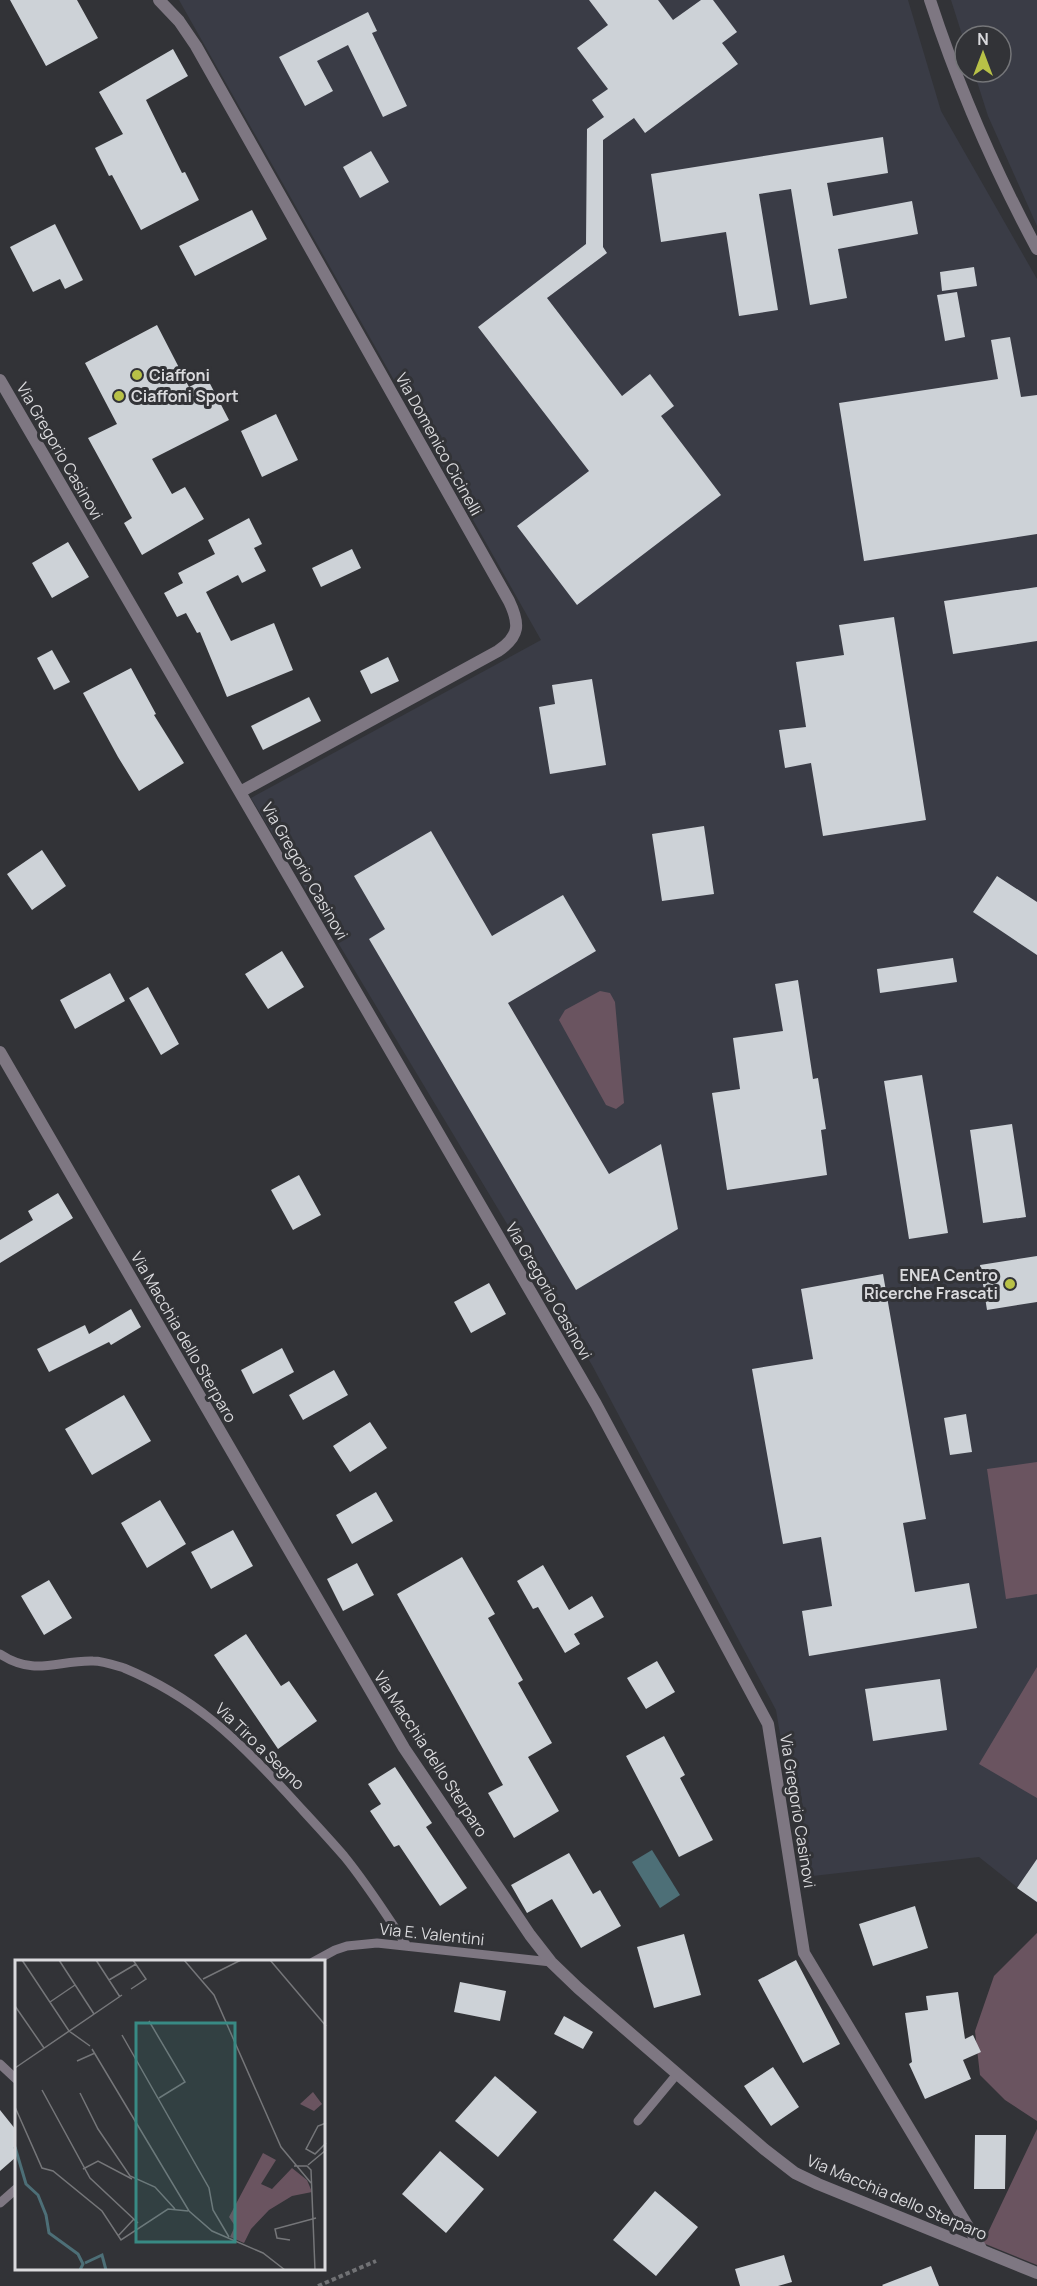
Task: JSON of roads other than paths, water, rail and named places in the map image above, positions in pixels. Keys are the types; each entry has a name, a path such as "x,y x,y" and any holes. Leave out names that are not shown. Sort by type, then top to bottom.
{"street":[{"name":"Via Domenico Cicinelli","path":"159,0 179,21 196,46 509,601 517,623 514,636 498,651 240,792"},
{"path":"930,0 975,122 1007,192 1037,249"},
{"name":"Via Gregorio Casinovi","path":"0,380 596,1404 768,1724 804,1953 982,2250"},
{"name":"Via Macchia dello Sterparo","path":"0,1052 404,1749 551,1962 677,2074 795,2173 1037,2273"}],"lane":[{"name":"Via Tiro a Segno","path":"0,1654 15,1663 32,1667 91,1661 108,1663 169,1690 199,1708 252,1755 330,1840 366,1886 407,1946"},
{"name":"Via E. Valentini","path":"317,1960 335,1950 377,1943 551,1962"},
{"path":"0,2064 15,2078"},
{"path":"638,2121 677,2074"},
{"path":"0,2203 15,2190"}],"water":[{"path":"652,1850 680,1895 660,1908 632,1862"}],"place":[{"name":"Ciaffoni","path":"137,375"},
{"name":"Ciaffoni Sport","path":"119,396"},
{"name":"ENEA Centro Ricerche Frascati","path":"1010,1284"}]}
